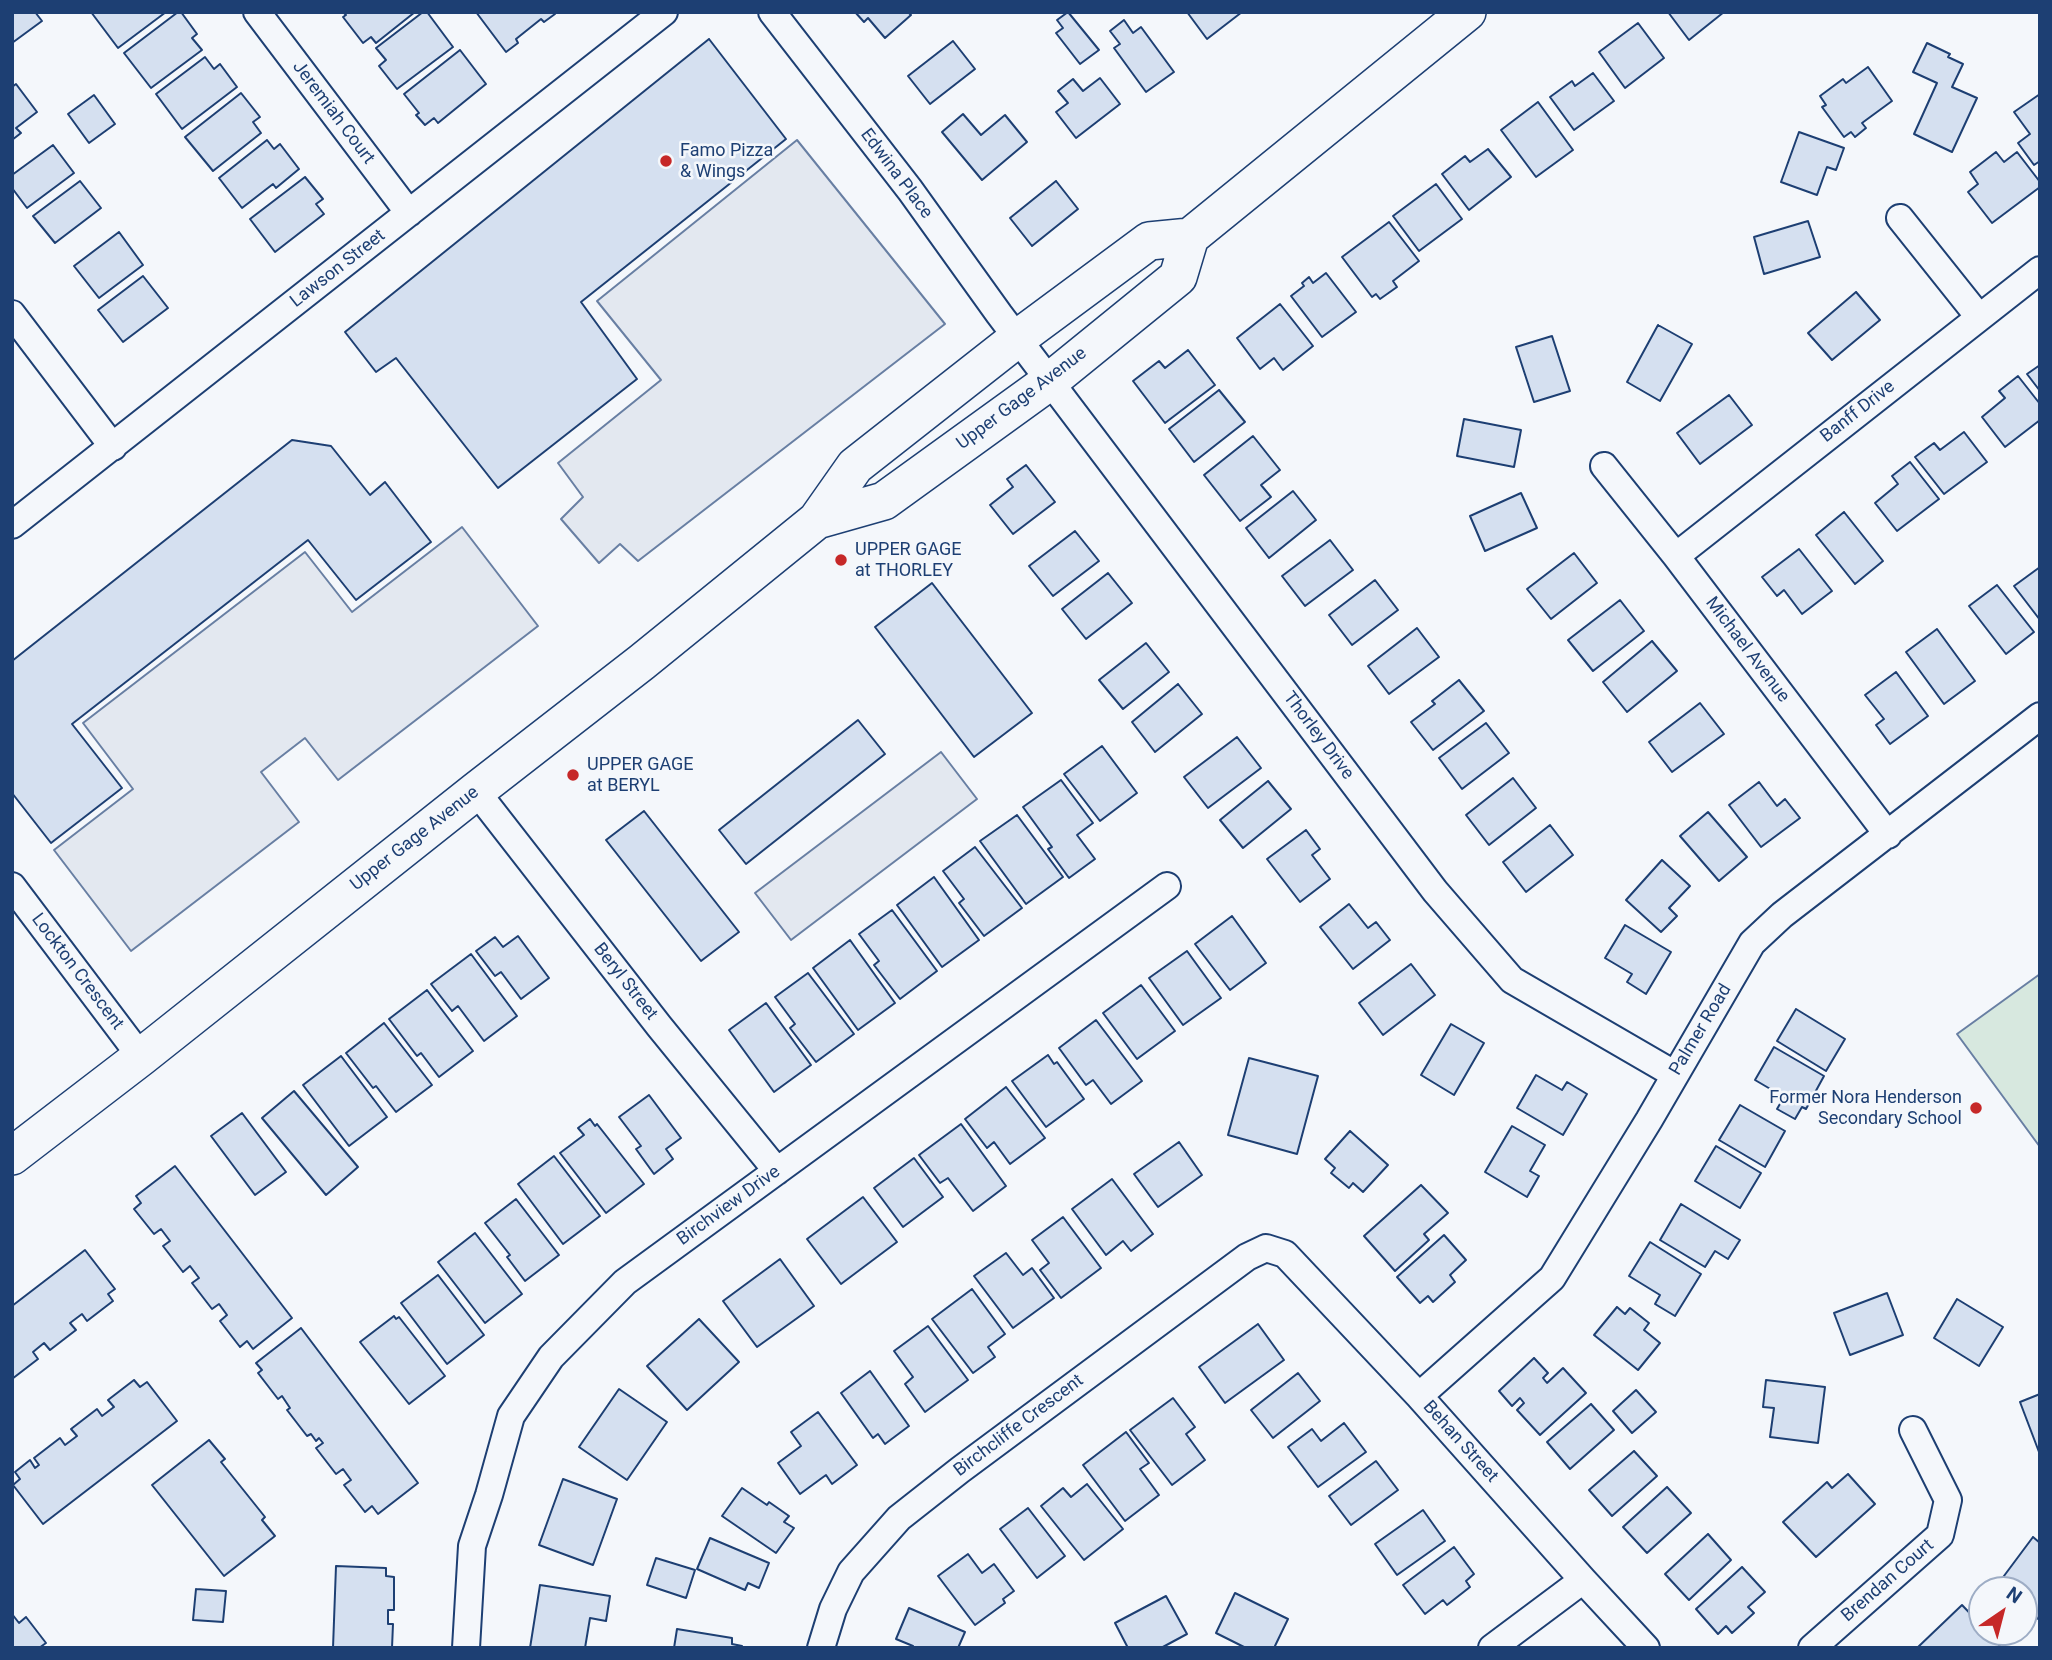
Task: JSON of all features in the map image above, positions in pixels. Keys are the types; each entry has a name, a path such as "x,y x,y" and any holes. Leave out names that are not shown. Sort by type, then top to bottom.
{"main road":[{"path":"1190,237 1466,12"},
{"name":"Upper Gage Avenue","path":"12,1156 141,1058 642,662 817,520 855,466 1018,338 1149,241 1190,237 1178,277 1050,381 884,501 817,520"}],"street":[{"name":"Jeremiah Court","path":"257,12 408,213"},
{"name":"Lawson Street","path":"12,525 664,12"},
{"name":"Edwina Place","path":"772,12 910,190 1018,338"},
{"path":"1900,218 1979,317"},
{"name":"Banff Drive","path":"1676,556 2040,270"},
{"path":"12,314 113,447"},
{"name":"Thorley Drive","path":"1018,338 1435,891 1512,980 1674,1074"},
{"name":"Michael Avenue","path":"1604,466 1676,556 1888,835"},
{"name":"Palmer Road","path":"1419,1396 1552,1278 1752,943 1782,915 2040,716"},
{"name":"Beryl Street","path":"476,791 659,1026 777,1171"},
{"name":"Lockton Crescent","path":"12,886 141,1058"},
{"name":"Birchview Drive","path":"466,1648 472,1546 511,1416 551,1357 625,1282 1167,886"},
{"name":"Behan Street","path":"1266,1248 1286,1254 1419,1396 1646,1648"},
{"name":"Birchcliffe Crescent","path":"821,1648 833,1609 851,1572 899,1518 1247,1257 1266,1248"},
{"name":"Brendan Court","path":"1812,1648 1940,1535 1948,1500 1913,1430"},
{"path":"1492,1648 1583,1580"}],"shaded area":[{"path":"797,140 945,324 638,561 620,544 599,563 561,519 583,497 558,463 661,380 597,301"},
{"path":"462,527 538,626 338,780 305,738 261,772 299,822 131,951 54,850 133,789 83,723 305,552 352,612"},
{"path":"941,752 977,799 791,940 755,893"},
{"path":"2040,974 2040,1147 1957,1034"}],"building":[{"path":"12,12 35,12 42,21 12,43"},
{"path":"91,12 166,12 118,48"},
{"path":"181,12 197,34 192,38 202,50 151,88 124,53"},
{"path":"343,12 415,12 376,43 371,37 363,43 343,17 346,15"},
{"path":"423,12 427,12 453,47 397,89 379,66 386,60 376,48"},
{"path":"476,12 555,14 544,22 541,19 516,39 518,43 506,52"},
{"path":"855,12 908,12 911,15 885,38 868,18 864,22"},
{"path":"1068,12 1099,50 1080,64 1056,33 1063,28 1057,20"},
{"path":"1187,12 1242,12 1207,39"},
{"path":"1668,12 1724,12 1689,40"},
{"path":"1124,20 1133,33 1141,27 1174,72 1146,92 1114,48 1120,44 1110,31"},
{"path":"1638,23 1664,58 1625,88 1599,52"},
{"path":"709,39 786,139 581,302 637,379 498,488 396,358 376,372 345,332"},
{"path":"953,41 975,69 930,104 908,76"},
{"path":"1927,43 1963,64 1952,87 1977,98 1952,152 1914,134 1937,83 1913,72"},
{"path":"460,50 486,84 438,123 434,118 425,125 404,94"},
{"path":"205,57 214,69 220,64 237,87 182,129 156,94"},
{"path":"1868,67 1892,101 1862,123 1866,128 1855,137 1851,132 1844,137 1822,107 1826,105 1820,96 1843,79 1846,83"},
{"path":"1593,73 1614,101 1574,130 1550,97 1572,81 1575,86"},
{"path":"1100,78 1120,104 1076,138 1056,112 1068,103 1058,91 1073,79 1083,91"},
{"path":"16,84 37,112 16,128 21,133 12,140 12,87"},
{"path":"241,93 260,117 253,122 261,133 213,171 185,137"},
{"path":"2040,94 2040,161 2034,165 2018,143 2030,134 2014,112"},
{"path":"94,95 115,124 89,143 68,114"},
{"path":"1538,102 1573,150 1536,177 1501,130"},
{"path":"963,114 981,135 1005,115 1027,142 982,180 942,132"},
{"path":"1799,132 1844,148 1836,170 1827,167 1817,195 1781,182"},
{"path":"267,140 274,149 280,144 299,169 276,188 273,184 242,208 219,178"},
{"path":"53,145 74,173 27,208 12,188 12,175"},
{"path":"1488,149 1511,177 1469,210 1442,174 1465,156 1470,162"},
{"path":"1996,152 2004,162 2017,152 2040,182 2040,187 1992,223 1968,192 1978,184 1970,172"},
{"path":"305,177 323,199 316,204 324,214 275,252 250,219"},
{"path":"80,181 101,208 55,243 33,216"},
{"path":"1056,181 1078,209 1032,246 1010,218"},
{"path":"1436,184 1462,219 1419,251 1393,216"},
{"path":"1808,221 1820,257 1764,274 1754,237"},
{"path":"1389,222 1419,261 1393,281 1397,287 1380,299 1376,294 1372,297 1342,257"},
{"path":"119,232 143,265 99,298 74,266"},
{"path":"1326,273 1356,312 1322,337 1291,296 1304,286 1302,283 1309,277 1313,283"},
{"path":"143,276 168,308 123,342 98,310"},
{"path":"1856,292 1880,320 1832,360 1808,333"},
{"path":"1280,304 1313,346 1283,370 1274,358 1260,369 1237,338"},
{"path":"1658,325 1692,344 1660,401 1627,382"},
{"path":"1552,336 1570,391 1534,402 1516,347"},
{"path":"1188,350 1215,385 1165,423 1133,381 1159,361 1165,368"},
{"path":"2040,365 2040,391 2027,374"},
{"path":"2018,376 2040,404 2040,420 2005,447 1982,417 2005,398 1999,391"},
{"path":"1219,390 1245,422 1194,462 1169,429"},
{"path":"1729,395 1752,425 1700,464 1677,433"},
{"path":"1464,419 1521,430 1514,467 1457,456"},
{"path":"1964,432 1987,462 1944,494 1915,457 1934,443 1940,450"},
{"path":"1253,436 1280,470 1261,485 1271,497 1240,521 1204,475"},
{"path":"292,440 331,446 370,495 385,482 431,542 356,600 308,540 72,724 122,788 51,843 12,793 12,661"},
{"path":"1910,462 1939,499 1897,531 1875,503 1898,484 1892,476"},
{"path":"1026,465 1055,502 1013,534 990,505 1013,487 1007,479"},
{"path":"1293,491 1316,520 1269,558 1246,528"},
{"path":"1521,493 1537,528 1485,551 1470,516"},
{"path":"1844,512 1883,561 1855,584 1816,535"},
{"path":"1075,531 1099,561 1053,596 1029,566"},
{"path":"1330,540 1353,570 1305,606 1282,576"},
{"path":"1799,549 1832,591 1802,614 1784,590 1777,596 1762,577"},
{"path":"1574,553 1597,583 1551,619 1527,589"},
{"path":"2040,567 2040,620 2014,586"},
{"path":"1108,573 1132,603 1086,639 1062,609"},
{"path":"1375,580 1398,610 1352,645 1329,615"},
{"path":"932,583 1032,713 974,757 875,627"},
{"path":"1997,585 2034,632 2006,654 1969,606"},
{"path":"1620,600 1644,631 1593,671 1568,640"},
{"path":"1417,628 1439,657 1389,694 1368,666"},
{"path":"1937,629 1975,681 1944,704 1906,652"},
{"path":"1652,641 1677,671 1627,712 1603,682"},
{"path":"1146,643 1169,672 1123,709 1099,680"},
{"path":"1896,672 1928,716 1890,744 1876,725 1884,719 1865,695"},
{"path":"1459,680 1484,711 1433,750 1411,722 1435,704 1432,701"},
{"path":"1178,684 1202,714 1155,752 1132,722"},
{"path":"1700,703 1724,734 1672,772 1649,742"},
{"path":"858,720 885,754 746,864 719,830"},
{"path":"1486,723 1509,753 1462,789 1439,758"},
{"path":"1237,737 1261,768 1208,808 1184,777"},
{"path":"1102,746 1137,793 1100,821 1064,774"},
{"path":"1513,778 1536,808 1489,845 1466,815"},
{"path":"1061,780 1093,823 1077,835 1095,859 1069,878 1048,849 1052,847 1023,807"},
{"path":"1268,781 1291,809 1243,848 1220,820"},
{"path":"1759,782 1777,806 1785,799 1800,818 1761,847 1729,805"},
{"path":"644,811 739,932 701,961 606,840"},
{"path":"1708,812 1747,857 1719,881 1680,836"},
{"path":"1017,815 1063,877 1026,904 980,841"},
{"path":"1550,825 1573,855 1526,892 1503,862"},
{"path":"1306,830 1320,849 1312,855 1330,879 1300,902 1267,859"},
{"path":"975,847 1022,908 984,936 959,903 964,899 943,871"},
{"path":"1662,860 1690,886 1669,908 1677,916 1661,932 1626,900"},
{"path":"934,877 979,940 942,967 897,905"},
{"path":"1349,904 1368,928 1376,922 1390,940 1353,969 1320,927"},
{"path":"892,910 937,971 900,999 874,965 879,961 859,934"},
{"path":"1232,916 1266,963 1230,990 1195,944"},
{"path":"1625,925 1671,952 1646,994 1627,982 1632,974 1605,958"},
{"path":"518,936 549,978 521,999 501,972 495,976 476,951 495,937 503,947"},
{"path":"850,940 895,1003 858,1030 813,968"},
{"path":"1187,951 1221,998 1183,1025 1149,978"},
{"path":"471,954 517,1016 484,1041 458,1006 452,1011 431,984"},
{"path":"1411,964 1435,995 1383,1035 1359,1003"},
{"path":"808,973 854,1034 816,1062 790,1028 795,1024 775,997"},
{"path":"1141,985 1175,1031 1137,1059 1103,1013"},
{"path":"427,990 473,1051 439,1077 421,1053 417,1056 389,1019"},
{"path":"766,1003 811,1065 774,1092 729,1030"},
{"path":"1796,1009 1845,1039 1826,1071 1777,1041"},
{"path":"1096,1020 1142,1081 1111,1104 1093,1080 1086,1085 1059,1048"},
{"path":"384,1023 432,1085 396,1112 346,1053"},
{"path":"1451,1024 1484,1043 1454,1095 1421,1075"},
{"path":"1774,1047 1824,1076 1806,1109 1802,1107 1795,1119 1777,1109 1784,1097 1755,1080"},
{"path":"1048,1055 1054,1064 1057,1062 1084,1099 1046,1127 1012,1081"},
{"path":"341,1056 387,1117 349,1146 303,1085"},
{"path":"1249,1058 1318,1076 1297,1154 1228,1135"},
{"path":"1536,1075 1562,1090 1567,1082 1587,1094 1563,1135 1517,1108"},
{"path":"1006,1087 1045,1138 1010,1164 994,1142 987,1148 965,1119"},
{"path":"294,1091 358,1167 326,1195 262,1118"},
{"path":"649,1095 681,1138 666,1149 673,1159 654,1174 636,1149 641,1146 619,1117"},
{"path":"1740,1105 1785,1131 1765,1167 1719,1140"},
{"path":"242,1113 286,1172 255,1195 211,1136"},
{"path":"590,1119 595,1126 597,1124 644,1184 606,1213 560,1153 584,1135 578,1128"},
{"path":"961,1124 1006,1186 973,1211 948,1178 940,1183 919,1155"},
{"path":"1512,1126 1545,1145 1530,1171 1539,1176 1527,1197 1485,1172"},
{"path":"1350,1131 1388,1165 1363,1192 1353,1183 1349,1188 1331,1173 1335,1168 1325,1159"},
{"path":"1179,1142 1202,1175 1158,1207 1134,1174"},
{"path":"1716,1146 1761,1173 1740,1208 1695,1181"},
{"path":"554,1156 600,1216 563,1244 518,1184"},
{"path":"914,1158 943,1197 903,1227 874,1188"},
{"path":"175,1166 292,1318 253,1349 247,1341 240,1347 220,1321 227,1315 219,1304 212,1309 192,1283 199,1278 190,1266 183,1272 163,1246 170,1241 161,1229 154,1234 134,1209 141,1203 136,1196"},
{"path":"1112,1179 1153,1234 1131,1251 1123,1241 1106,1255 1072,1209"},
{"path":"1421,1185 1448,1213 1424,1234 1429,1240 1395,1271 1364,1236"},
{"path":"863,1197 897,1242 841,1284 807,1239"},
{"path":"516,1199 559,1255 525,1281 507,1257 510,1255 485,1223"},
{"path":"1681,1204 1740,1240 1728,1259 1715,1251 1705,1267 1660,1240"},
{"path":"1063,1217 1101,1268 1061,1298 1040,1270 1049,1263 1032,1240"},
{"path":"475,1233 522,1294 485,1323 438,1262"},
{"path":"1444,1235 1466,1260 1450,1275 1455,1282 1433,1302 1428,1296 1420,1303 1397,1277"},
{"path":"1650,1242 1701,1274 1675,1316 1655,1304 1660,1295 1629,1276"},
{"path":"85,1250 115,1289 108,1294 113,1301 87,1321 82,1314 70,1323 76,1330 50,1350 44,1343 33,1352 38,1359 12,1379 12,1306"},
{"path":"1006,1253 1023,1275 1032,1268 1054,1298 1013,1328 974,1276"},
{"path":"780,1259 814,1306 757,1347 723,1301"},
{"path":"438,1275 484,1335 447,1364 401,1303"},
{"path":"972,1289 1005,1334 988,1347 995,1357 973,1373 932,1319"},
{"path":"1887,1293 1903,1335 1850,1355 1834,1313"},
{"path":"1957,1299 2003,1327 1979,1366 1934,1338"},
{"path":"1617,1307 1625,1314 1630,1308 1649,1323 1644,1330 1660,1343 1638,1370 1594,1335"},
{"path":"394,1316 396,1319 399,1317 445,1376 409,1404 360,1342"},
{"path":"699,1319 739,1362 687,1410 647,1366"},
{"path":"1258,1324 1284,1360 1225,1403 1199,1367"},
{"path":"928,1326 968,1380 925,1412 905,1384 913,1377 894,1351"},
{"path":"301,1328 418,1483 378,1514 372,1506 365,1512 344,1485 351,1480 343,1469 336,1474 316,1448 323,1443 319,1438 316,1441 311,1434 307,1436 287,1410 290,1408 282,1396 278,1399 258,1373 262,1370 256,1363"},
{"path":"1534,1358 1548,1373 1543,1378 1547,1383 1563,1368 1586,1393 1540,1435 1517,1410 1524,1403 1520,1398 1512,1406 1499,1391"},
{"path":"870,1371 909,1426 885,1444 878,1434 873,1438 841,1393"},
{"path":"1298,1373 1320,1401 1273,1438 1251,1410"},
{"path":"134,1380 140,1387 147,1382 177,1421 43,1524 13,1485 20,1479 15,1472 30,1460 35,1468 39,1465 34,1458 60,1438 65,1445 77,1436 71,1429 97,1409 102,1416 114,1407 108,1400"},
{"path":"1766,1380 1825,1387 1818,1443 1770,1437 1774,1408 1763,1407"},
{"path":"619,1389 667,1422 627,1480 579,1447"},
{"path":"1636,1390 1656,1412 1632,1433 1613,1411"},
{"path":"2040,1394 2040,1452 2039,1452 2020,1402"},
{"path":"1173,1398 1195,1427 1186,1434 1205,1460 1172,1485 1130,1430"},
{"path":"1591,1404 1614,1430 1570,1469 1547,1442"},
{"path":"818,1412 857,1465 832,1484 826,1475 800,1494 778,1463 801,1446 791,1432"},
{"path":"1344,1423 1366,1452 1318,1487 1288,1447 1312,1429 1321,1441"},
{"path":"1126,1432 1149,1463 1140,1469 1159,1495 1125,1521 1083,1465"},
{"path":"209,1440 225,1459 221,1462 265,1517 262,1520 275,1536 224,1576 152,1485"},
{"path":"1634,1451 1657,1476 1612,1516 1589,1490"},
{"path":"1376,1461 1398,1490 1351,1525 1329,1496"},
{"path":"1848,1474 1875,1504 1816,1557 1783,1522 1827,1482 1832,1488"},
{"path":"563,1479 617,1499 593,1565 539,1545"},
{"path":"1087,1484 1123,1529 1084,1560 1041,1506 1063,1488 1071,1497"},
{"path":"1667,1487 1691,1513 1647,1553 1623,1527"},
{"path":"742,1488 789,1516 784,1522 794,1528 776,1553 722,1516"},
{"path":"1028,1508 1065,1556 1037,1578 1000,1529"},
{"path":"1423,1510 1445,1541 1397,1575 1375,1544"},
{"path":"1708,1534 1731,1560 1689,1600 1665,1574"},
{"path":"2033,1537 2040,1543 2038,1618 2038,1576 2004,1576"},
{"path":"710,1538 769,1563 759,1588 748,1583 745,1590 697,1569"},
{"path":"1454,1547 1474,1574 1466,1581 1470,1587 1447,1605 1443,1600 1425,1614 1403,1585"},
{"path":"968,1554 982,1573 994,1564 1014,1591 1003,1599 1005,1603 975,1625 938,1576"},
{"path":"656,1558 695,1570 686,1598 647,1585"},
{"path":"336,1566 386,1568 386,1576 394,1577 394,1610 388,1610 388,1624 393,1624 392,1648 333,1648"},
{"path":"1742,1567 1765,1592 1748,1607 1754,1613 1732,1633 1726,1626 1718,1634 1696,1609"},
{"path":"540,1585 610,1596 606,1621 590,1618 585,1648 530,1648"},
{"path":"196,1589 226,1591 223,1622 193,1620"},
{"path":"1235,1593 1288,1619 1274,1648 1246,1648 1216,1633"},
{"path":"1166,1596 1187,1634 1161,1648 1128,1648 1115,1623"},
{"path":"1962,1605 1968,1611 1968,1646 2000,1646 1999,1648 1917,1648"},
{"path":"909,1608 965,1632 958,1648 912,1648 913,1646 896,1639"},
{"path":"12,1614 19,1623 26,1617 46,1643 39,1648 12,1648"},
{"path":"677,1629 732,1638 732,1644 742,1648 674,1648"}],"place":[{"name":"Famo Pizza & Wings","path":"666,161"},
{"name":"UPPER GAGE at THORLEY","path":"841,560"},
{"name":"UPPER GAGE at BERYL","path":"573,775"},
{"name":"Former Nora Henderson Secondary School","path":"1976,1108"}]}
